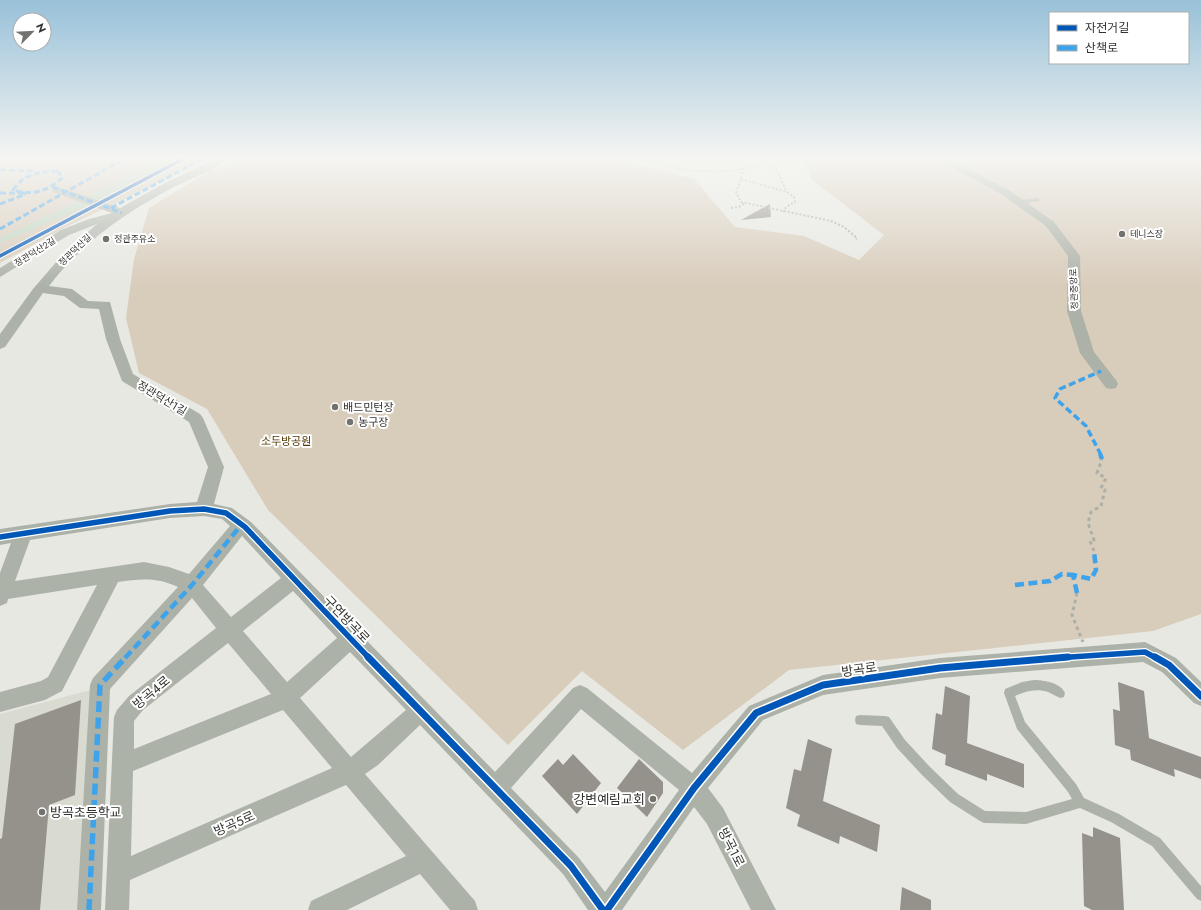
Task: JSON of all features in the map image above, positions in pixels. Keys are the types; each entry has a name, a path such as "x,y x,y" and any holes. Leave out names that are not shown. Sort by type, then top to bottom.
{"street":[{"path":"85,201 119,215"},
{"name":"정관덕산길","path":"0,344 5,328 41,289 58,266 95,231 142,201"},
{"name":"정관중앙로","path":"1020,202 1050,224 1074,256 1074,311 1087,353 1111,384"},
{"name":"정관덕산2길","path":"0,273 44,244 93,220 119,215"},
{"name":"정관덕산1길","path":"41,289 67,292 85,305 105,305 113,339 127,377 195,418 216,467 204,509"},
{"name":"구연방곡로","path":"0,537 170,511 204,509 226,513 241,525 294,579 350,639 571,866 602,909"},
{"path":"89,910 100,685 192,585 241,525"},
{"path":"1,594 24,533"},
{"path":"1,594 144,570 161,572 192,585 466,910"},
{"path":"0,702 45,690 55,684 112,575"},
{"name":"방곡4로","path":"117,910 124,717 136,703 294,579"},
{"path":"122,765 286,697 350,639"},
{"name":"방곡로","path":"602,909 694,788 756,713 823,685 940,668 1088,655 1145,652 1169,665 1201,696"},
{"path":"496,788 580,695 694,788"},
{"name":"방곡5로","path":"119,873 349,772 370,757 420,711"},
{"name":"방곡1로","path":"694,788 716,816 764,910"},
{"path":"320,910 424,860"}],"lane":[{"path":"1020,202 1025,201"},
{"path":"1060,693 1049,686 1026,685 1009,693 1021,725 1072,788 1080,802 1115,818 1156,842 1201,895"},
{"path":"860,720 885,721 901,744 926,772 954,798 984,817 1026,818 1080,802"}],"path":[{"path":"742,201 783,212 831,221 844,227 857,238 856,239"},
{"path":"783,212 786,207 795,201"},
{"path":"731,208 739,207 745,203"},
{"path":"1094,551 1090,541 1094,540 1088,523 1091,512 1101,506 1105,490 1102,488 1106,478 1097,473 1102,459"},
{"path":"1077,593 1072,615 1088,655"}],"shaded area":[{"path":"77,201 96,201 0,243 0,238"},
{"name":"방곡초등학교","path":"90,690 78,910 0,910 0,714"}],"green space":[{"path":"0,201 119,201 70,225 0,263"},
{"name":"소두방공원","path":"160,201 713,201 735,227 804,236 859,260 884,235 840,201 1201,201 1201,614 1153,631 789,670 683,750 582,671 508,745 268,510 207,409 139,373 126,318 134,259 149,208"}],"building":[{"path":"770,204 771,217 741,220"},
{"path":"1118,682 1144,691 1149,738 1201,757 1201,779 1174,769 1175,777 1131,760 1130,750 1115,745 1113,709 1120,711"},
{"path":"945,686 970,696 967,743 1024,764 1024,788 987,774 987,781 945,765 946,755 932,749 936,713 942,715"},
{"name":"방곡초등학교","path":"81,700 75,795 49,805 40,910 0,910 0,839 2,838 15,724"},
{"path":"808,739 832,749 823,801 880,825 877,852 840,836 839,844 797,826 800,815 786,808 794,769 801,771"},
{"path":"573,754 601,783 577,814 542,776 558,759 563,765"},
{"path":"639,759 663,782 663,793 647,817 617,788"},
{"path":"1093,827 1120,838 1124,910 1092,910 1084,906 1082,833 1093,837"},
{"path":"902,887 931,900 931,910 900,910"}],"marked path":[{"path":"0,204 7,201"},
{"path":"0,229 51,201"},
{"path":"91,201 122,213"},
{"path":"111,208 123,201"},
{"path":"1101,371 1060,389 1055,398 1086,426 1096,443 1102,459"},
{"path":"89,910 100,685 192,585 241,525"},
{"path":"1077,593 1073,575 1091,579 1096,570 1094,551"},
{"path":"1015,585 1050,581 1062,574 1073,575"}],"cycle path":[{"path":"0,256 103,201"},
{"path":"0,537 170,511 204,509 226,513 245,527 346,634 571,866 603,910"},
{"path":"607,910 694,788 756,713 823,685 940,668 1145,652 1169,665 1201,696"}],"place":[{"name":"테니스장","path":"1122,234"},
{"name":"정관주유소","path":"106,239"},
{"name":"배드민턴장","path":"335,407"},
{"name":"농구장","path":"350,422"},
{"name":"강변예림교회","path":"653,799"},
{"name":"방곡초등학교","path":"42,812"}]}
